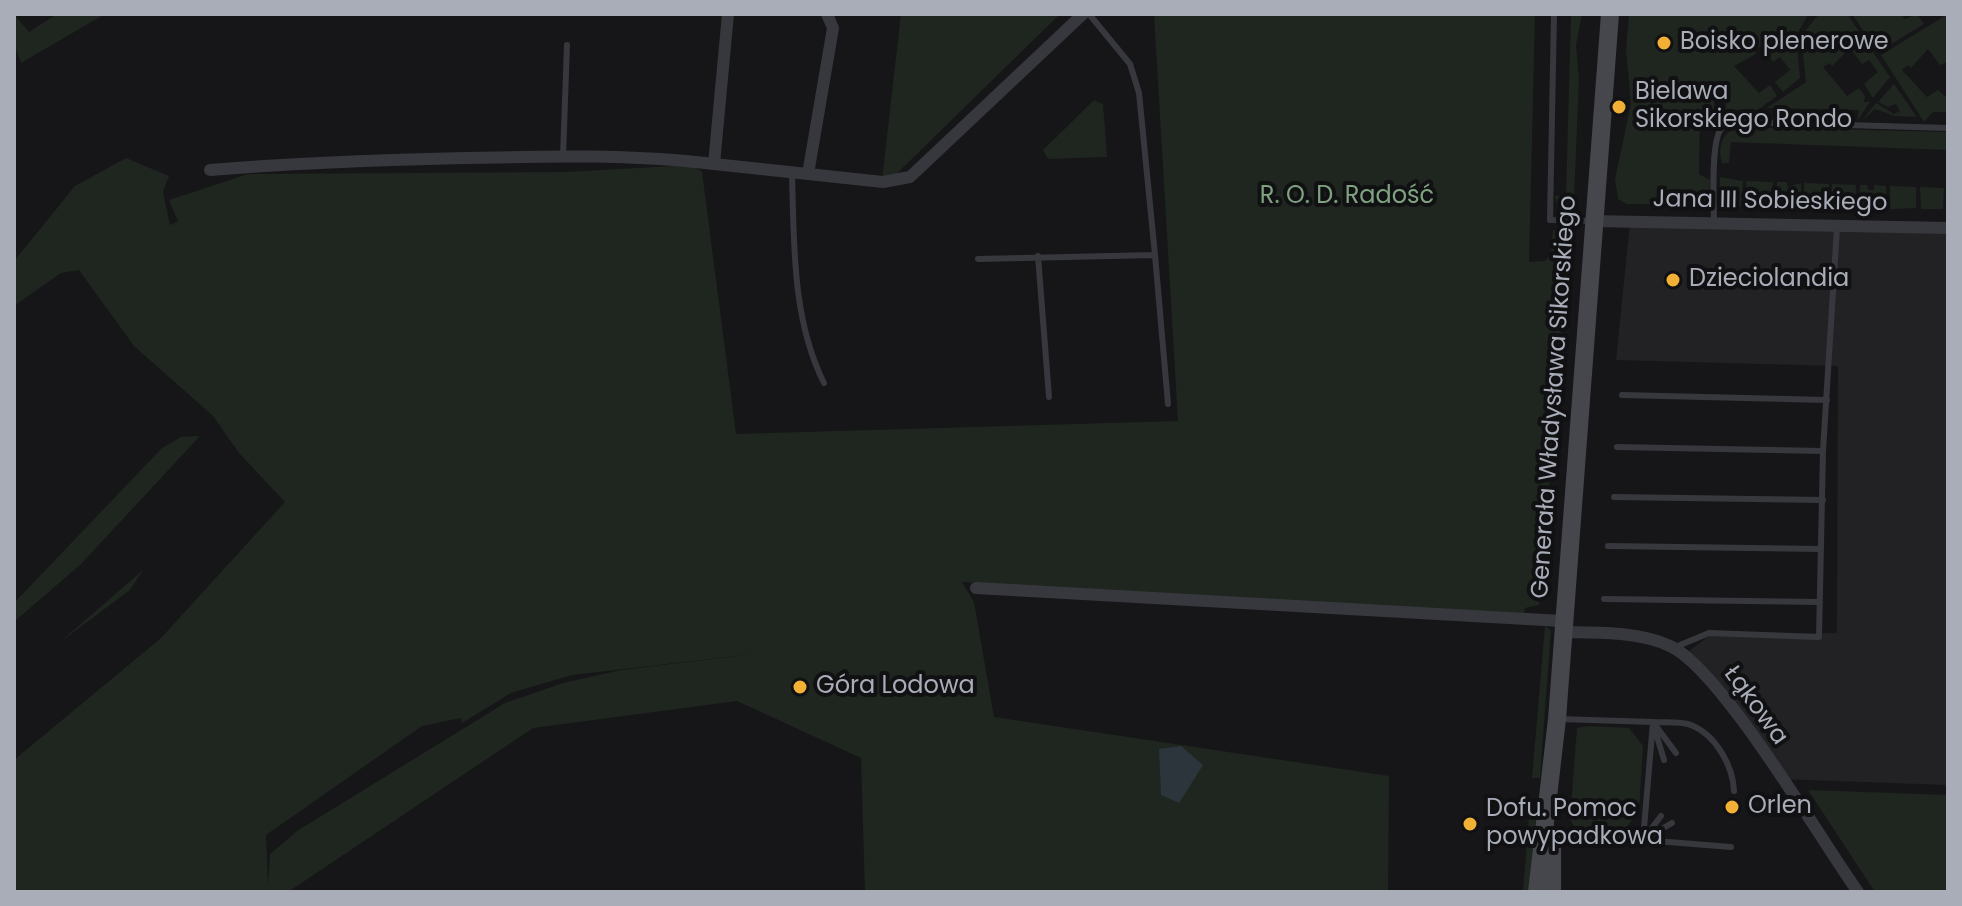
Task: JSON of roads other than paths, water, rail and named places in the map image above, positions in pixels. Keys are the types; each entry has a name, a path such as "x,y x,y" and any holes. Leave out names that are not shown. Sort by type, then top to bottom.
{"main road":[{"name":"Generała Władysława Sikorskiego","path":"1542,891 1610,14"}],"street":[{"path":"714,164 728,14"},
{"path":"808,174 833,28 827,14"},
{"path":"210,170 303,162 563,156 666,158 883,182 910,177 1086,14"},
{"name":"Jana III Sobieskiego","path":"1592,221 1948,228"},
{"name":"Łąkowa","path":"976,588 1562,627 1638,637 1673,648 1696,666 1726,700 1858,892"}],"lane":[{"path":"1086,14 1130,64 1139,93 1168,404"},
{"path":"1554,14 1550,220 1592,221"},
{"path":"563,156 567,45"},
{"path":"1714,223 1715,149 1720,130 1725,126 1747,122 1948,128"},
{"path":"792,173 798,289 812,359 824,383"},
{"path":"1673,648 1709,633 1819,637 1823,451 1837,227"},
{"path":"978,259 1155,255"},
{"path":"1038,256 1049,397"},
{"path":"1622,395 1827,400"},
{"path":"1617,447 1823,451"},
{"path":"1614,497 1823,500"},
{"path":"1608,546 1821,549"},
{"path":"1604,599 1820,602"},
{"path":"1557,719 1689,724 1704,734 1729,763 1734,791"},
{"path":"1653,722 1676,753"},
{"path":"1653,722 1664,760"},
{"path":"1643,840 1653,722"},
{"path":"1643,840 1661,816"},
{"path":"1643,840 1672,823"},
{"path":"1548,828 1731,847"}],"place":[{"name":"Boisko plenerowe","path":"1664,43"},
{"name":"Bielawa Sikorskiego Rondo","path":"1619,107"},
{"name":"Dzieciolandia","path":"1673,280"},
{"name":"Góra Lodowa","path":"800,687"},
{"name":"Orlen","path":"1732,807"},
{"name":"Dofu. Pomoc powypadkowa","path":"1470,824"}],"park label":[{"name":"R. O. D. Radość","path":"1347,197"}]}
